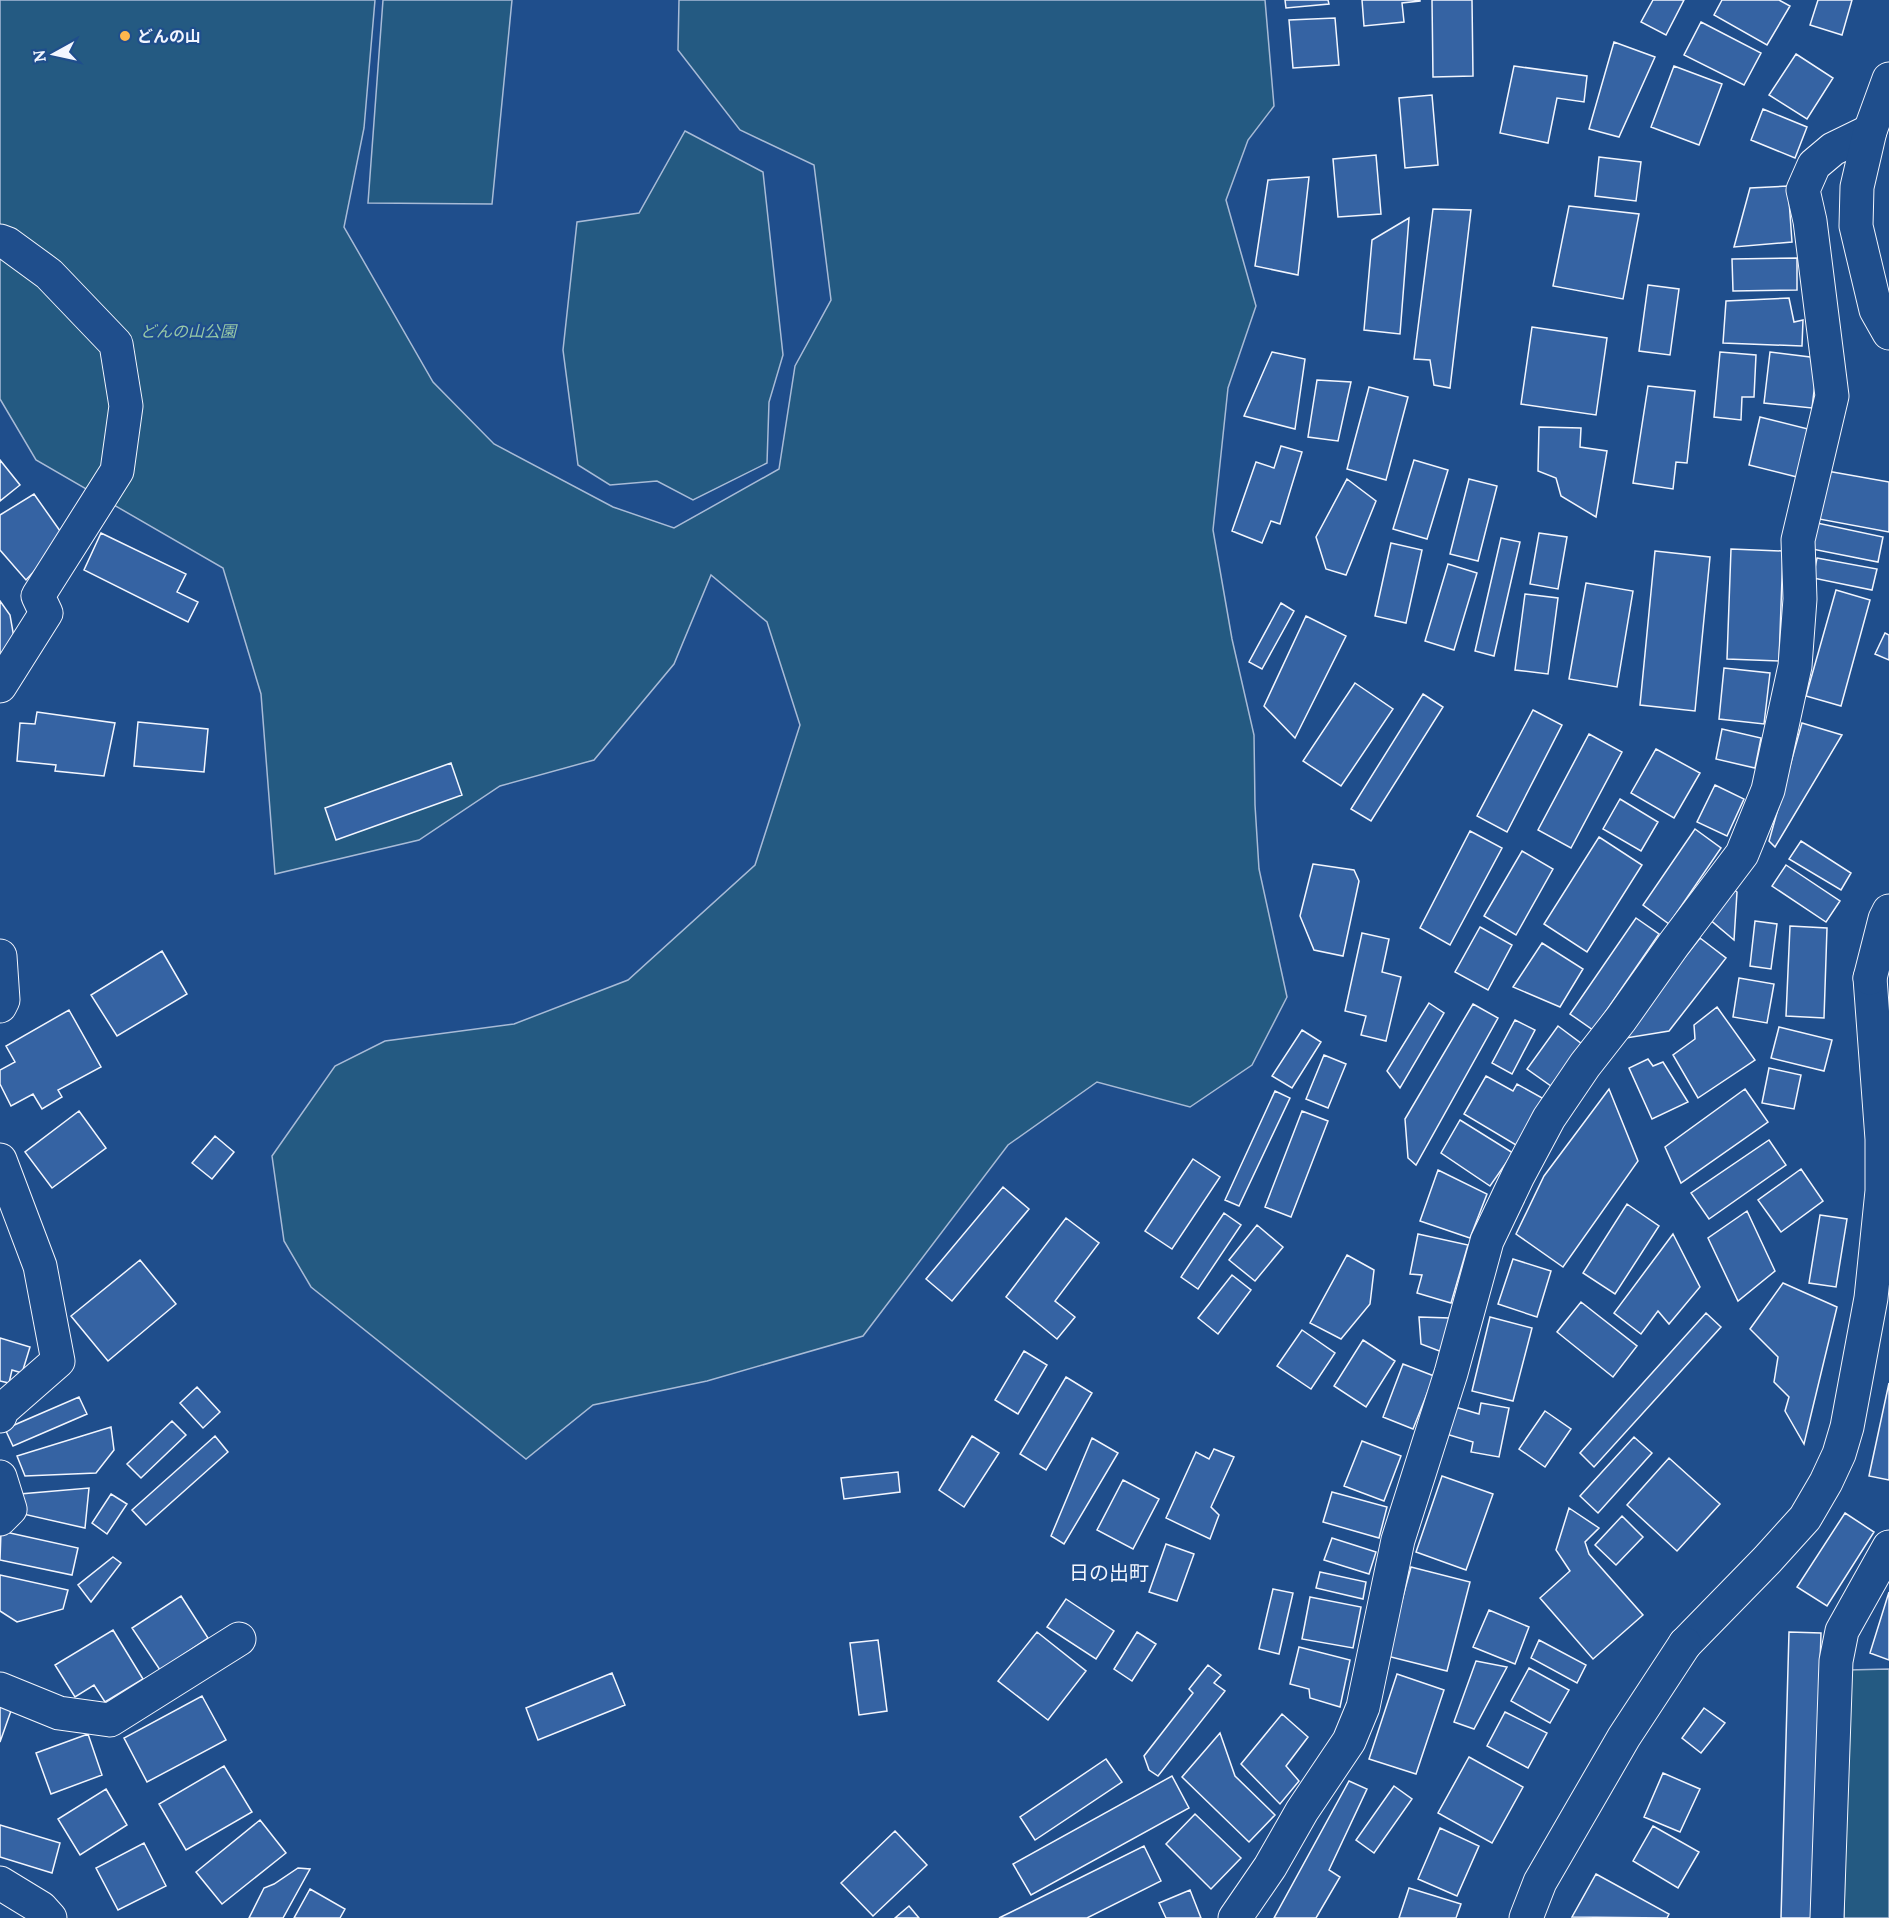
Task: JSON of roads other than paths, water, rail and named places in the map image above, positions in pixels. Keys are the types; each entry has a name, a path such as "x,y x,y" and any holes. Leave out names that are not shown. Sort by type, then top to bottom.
{"street":[{"path":"1889,79 1870,131 1857,187 1856,226 1876,310 1889,333"},
{"path":"1235,1918 1270,1867 1302,1810 1349,1741 1363,1707 1398,1540 1451,1372 1487,1241 1518,1176 1550,1119 1585,1065 1742,854 1768,790 1795,666 1800,599 1798,540 1832,396 1810,221 1803,190 1814,165 1833,149 1870,131"},
{"path":"0,241 8,244 49,274 116,344 126,406 117,471 38,596 46,613 0,686"},
{"path":"1526,1918 1540,1882 1624,1737 1684,1644 1805,1518 1839,1454 1880,1300 1882,1140 1870,978 1889,911"},
{"path":"0,956 3,1000 0,1006"},
{"path":"0,1160 40,1266 58,1361 2,1410 0,1416"},
{"path":"0,1477 10,1509 0,1519"},
{"path":"1827,1918 1836,1661 1842,1631 1889,1547"},
{"path":"0,1689 59,1713 110,1720 239,1639"},
{"path":"0,1883 41,1908 51,1918"}],"place":[{"name":"どんの山","path":"125,36"}],"district":[{"name":"日の出町","path":"1109,1573"}],"park label":[{"name":"どんの山公園","path":"188,331"}]}
